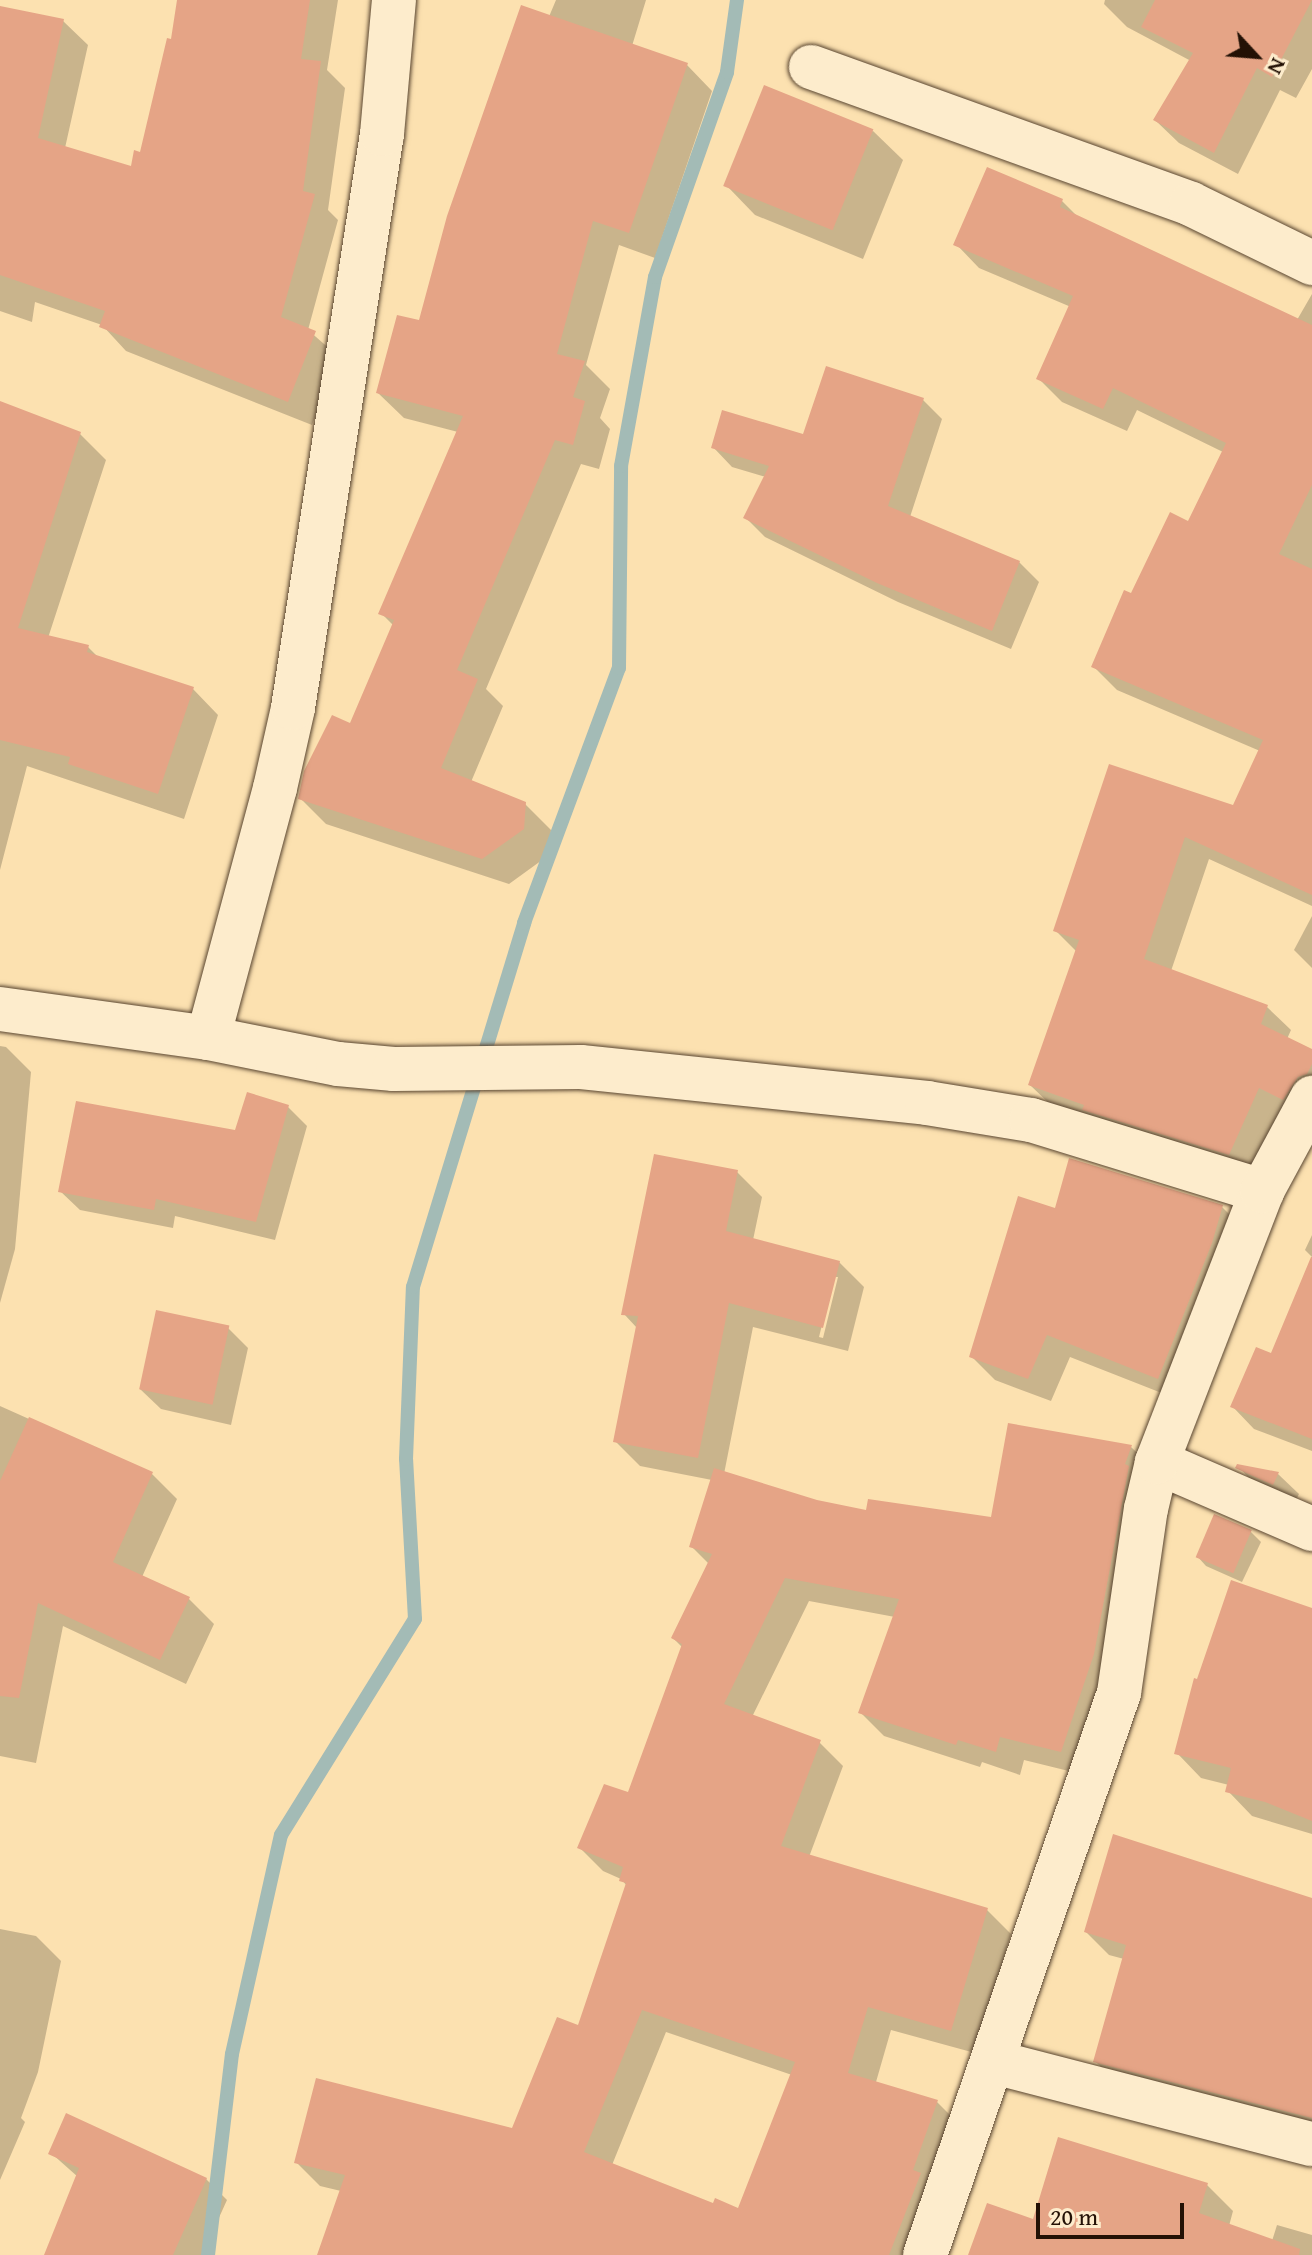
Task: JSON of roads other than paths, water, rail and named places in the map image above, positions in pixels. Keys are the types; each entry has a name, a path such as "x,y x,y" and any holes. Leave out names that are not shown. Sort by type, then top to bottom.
{"street":[{"path":"208,1038 275,788 293,708 382,134 394,0"},
{"path":"811,67 1191,204 1312,263"},
{"path":"0,1009 208,1038 338,1064 380,1068 581,1067 927,1103 1031,1120 1262,1191"},
{"path":"925,2255 1119,1693 1146,1509 1157,1462 1262,1191 1312,1098"},
{"path":"1157,1462 1312,1529"},
{"path":"994,2062 1312,2144"}],"waterway":[{"path":"208,2255 232,2054 281,1835 415,1619 406,1459 413,1287 524,923 619,668 621,466 655,277 727,72 737,0"}]}
